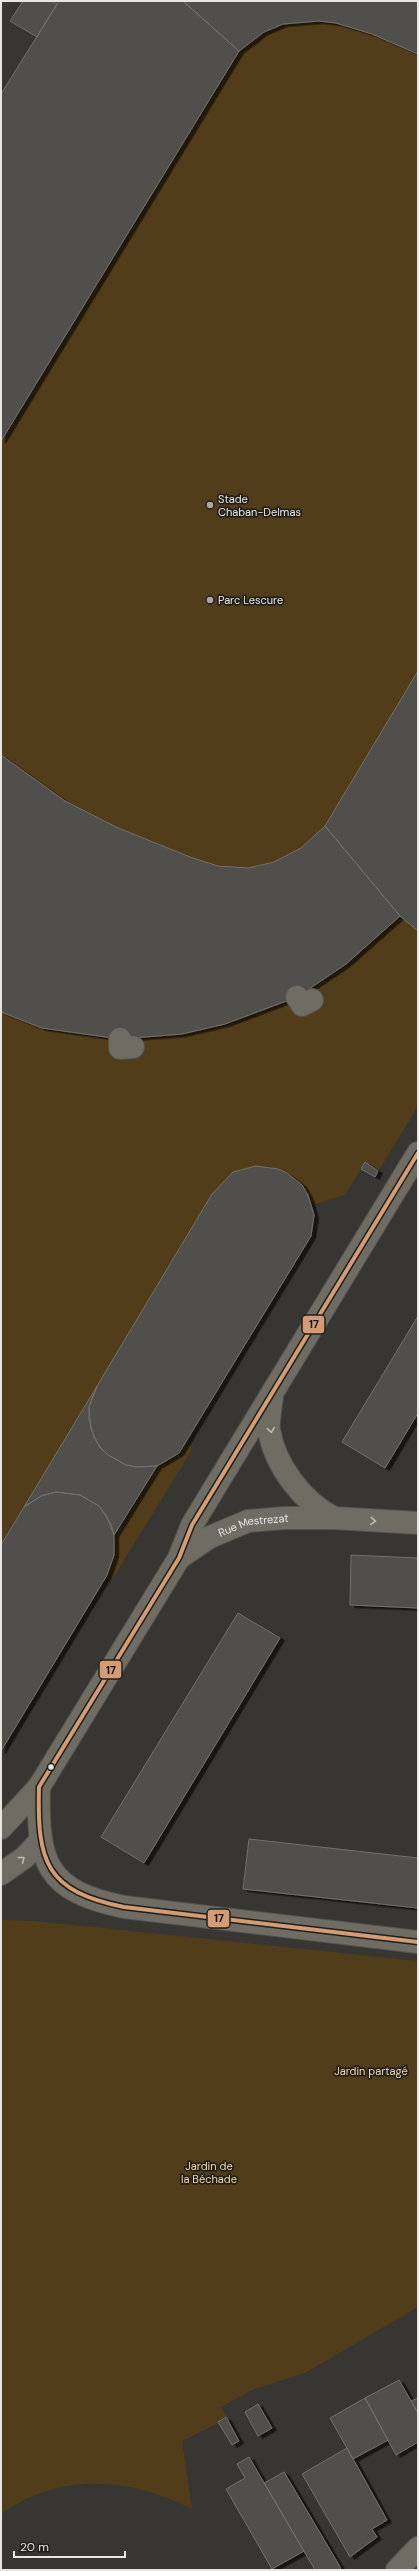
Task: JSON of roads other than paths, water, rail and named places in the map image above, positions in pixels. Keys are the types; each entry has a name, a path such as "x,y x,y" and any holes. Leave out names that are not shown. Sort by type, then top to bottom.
{"street":[{"path":"1,1828 40,1787 179,1558 192,1525 272,1391 418,1153"},
{"name":"Rue Mestrezat","path":"272,1391 269,1430 281,1463 317,1509 334,1518"},
{"name":"Rue Mestrezat","path":"179,1558 210,1537 248,1521 285,1518 334,1518 418,1523"},
{"path":"40,1787 39,1816 41,1840 48,1862 59,1880 75,1893 93,1901 124,1907 418,1942"},
{"path":"1,1874 25,1857 41,1840"},
{"path":"397,2570 418,2548"}],"place":[{"name":"Stade Chaban-Delmas","path":"210,505"},
{"name":"Parc Lescure","path":"210,600"}],"park label":[{"name":"Jardin partagé","path":"371,2071"},
{"name":"Jardin de la Béchade","path":"209,2172"}]}
